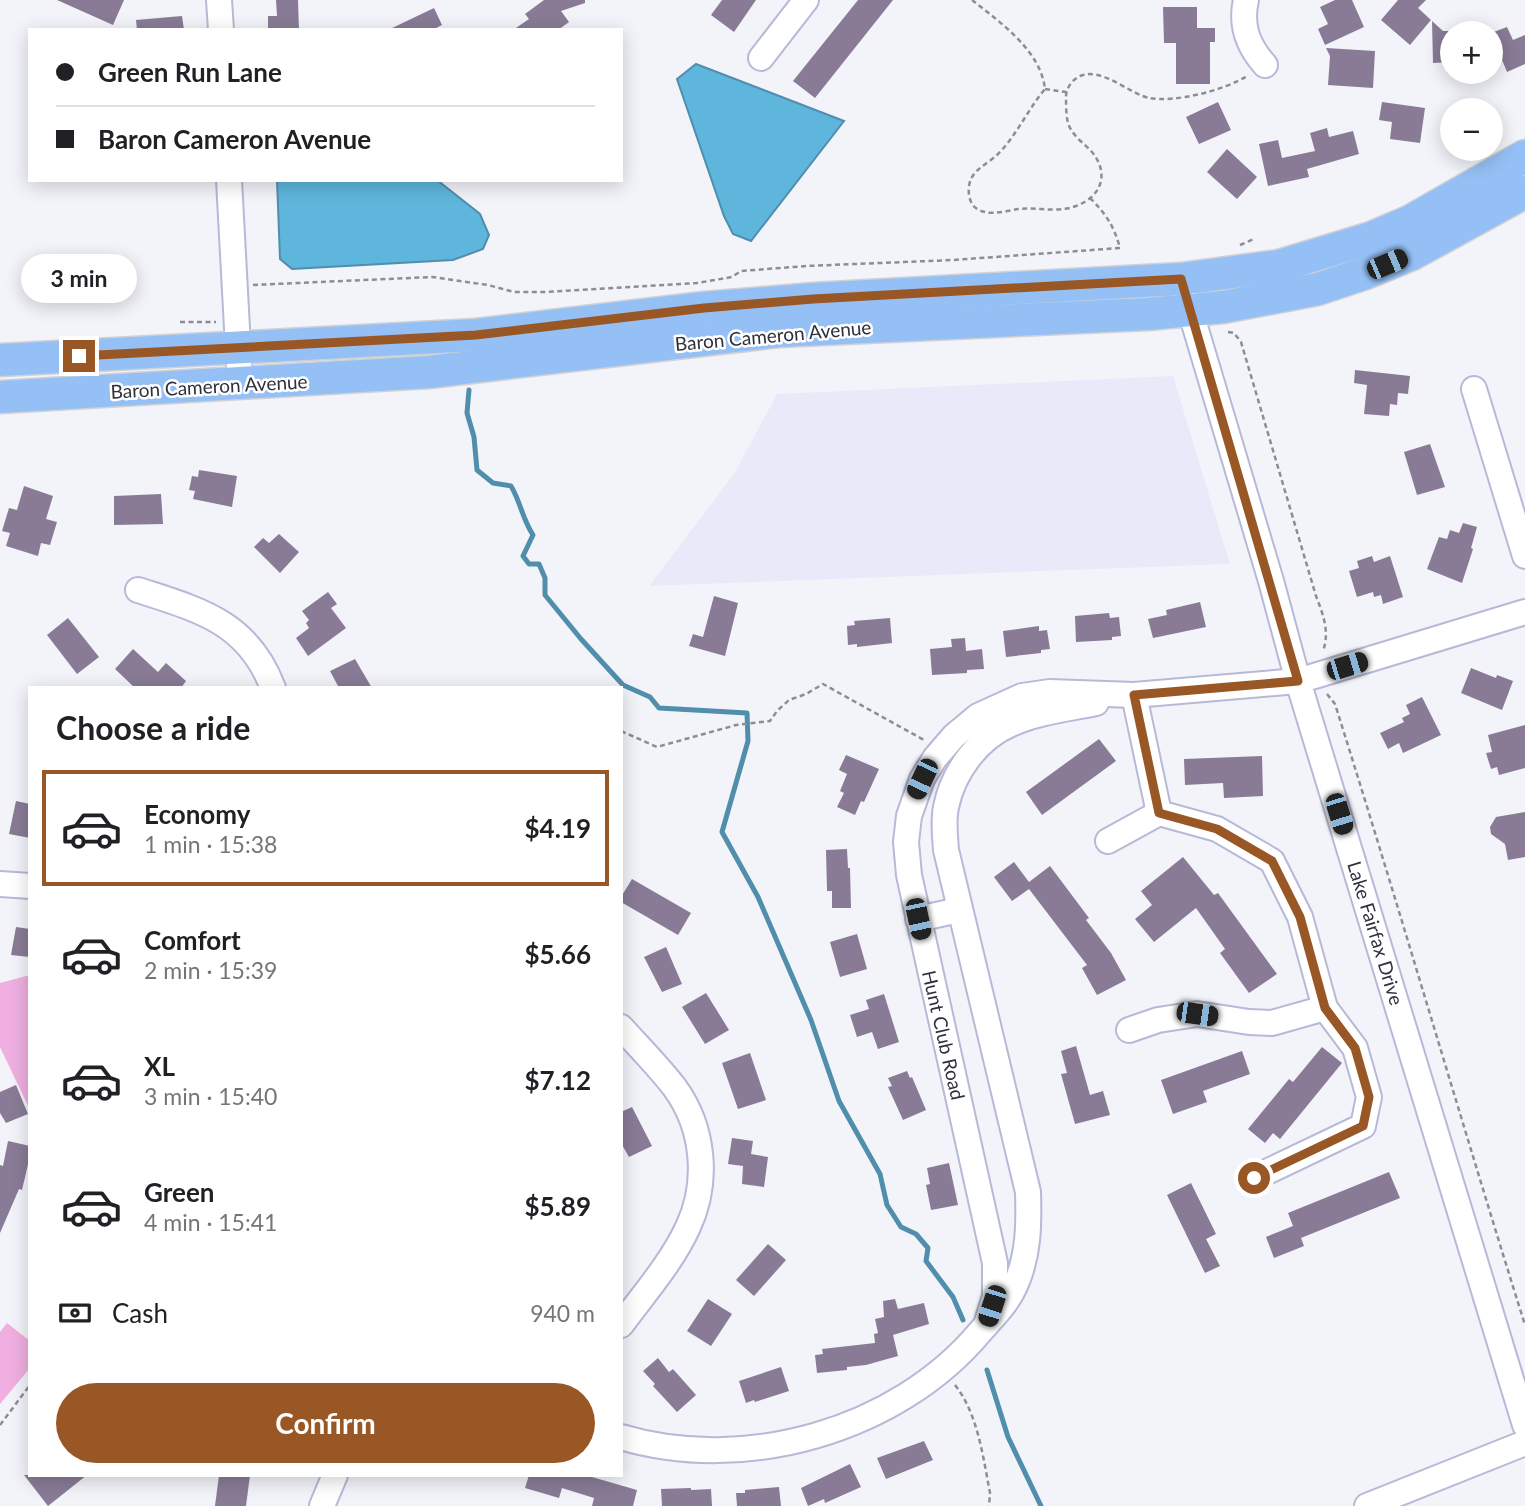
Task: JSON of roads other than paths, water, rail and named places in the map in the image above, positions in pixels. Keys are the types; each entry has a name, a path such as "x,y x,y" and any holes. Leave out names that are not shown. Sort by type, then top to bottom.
{"main road":[{"name":"Baron Cameron Avenue","path":"0,360 237,334 476,335 704,308 813,299 1181,279 1279,266 1371,238 1411,221 1525,156"},
{"name":"Baron Cameron Avenue","path":"0,397 429,372 779,331 1122,316 1223,307 1318,289 1363,274 1422,249 1525,192"}],"street":[{"path":"219,0 221,28"},
{"path":"761,58 806,0"},
{"path":"1246,0 1244,20 1247,37 1254,52 1265,65"},
{"path":"229,182 240,384"},
{"name":"Lake Fairfax Drive","path":"1181,279 1298,681 1525,1425"},
{"path":"1474,389 1525,556"},
{"path":"138,590 198,609 236,631 264,666 272,686"},
{"name":"Hunt Club Road","path":"986,1325 995,1296 995,1263 918,919 909,875 906,842 909,816 922,779 942,750 978,716 1022,696 1050,692 1134,695 1298,681 1525,612"},
{"path":"1134,695 1159,813"},
{"name":"Hunt Club Road","path":"623,1437 671,1447 708,1449 784,1443 821,1434 855,1422 896,1401 943,1368 1003,1307 1015,1287 1025,1258 1029,1231 1028,1192 946,850 946,807 968,758 986,739 1010,724 1134,695"},
{"path":"1108,841 1159,813 1217,829 1272,861 1300,917 1325,1008 1355,1048 1369,1097 1363,1126 1254,1178"},
{"path":"0,884 28,886"},
{"path":"918,919 959,910"},
{"path":"1129,1030 1158,1020 1197,1014 1272,1023 1325,1008"},
{"path":"623,1029 675,1088 696,1131 701,1156 701,1180 688,1227 623,1322"},
{"path":"1367,1506 1525,1443"},
{"path":"322,1506 334,1477"}],"water":[{"path":"696,64 844,121 751,241 733,234 724,216 677,79"},
{"path":"277,182 440,182 480,214 489,235 483,249 453,260 292,269 280,259"}],"waterway":[{"path":"469,390 467,413 474,437 477,470 493,483 511,486 533,535 523,556 529,564 539,564 545,578 545,595 581,639 623,685 650,697 659,708 747,713 748,741 722,832 758,897 811,1020 839,1101 880,1174 887,1205 901,1227 916,1234 928,1248 926,1261 953,1297 963,1320"},
{"path":"987,1370 1008,1437 1041,1506"}]}
